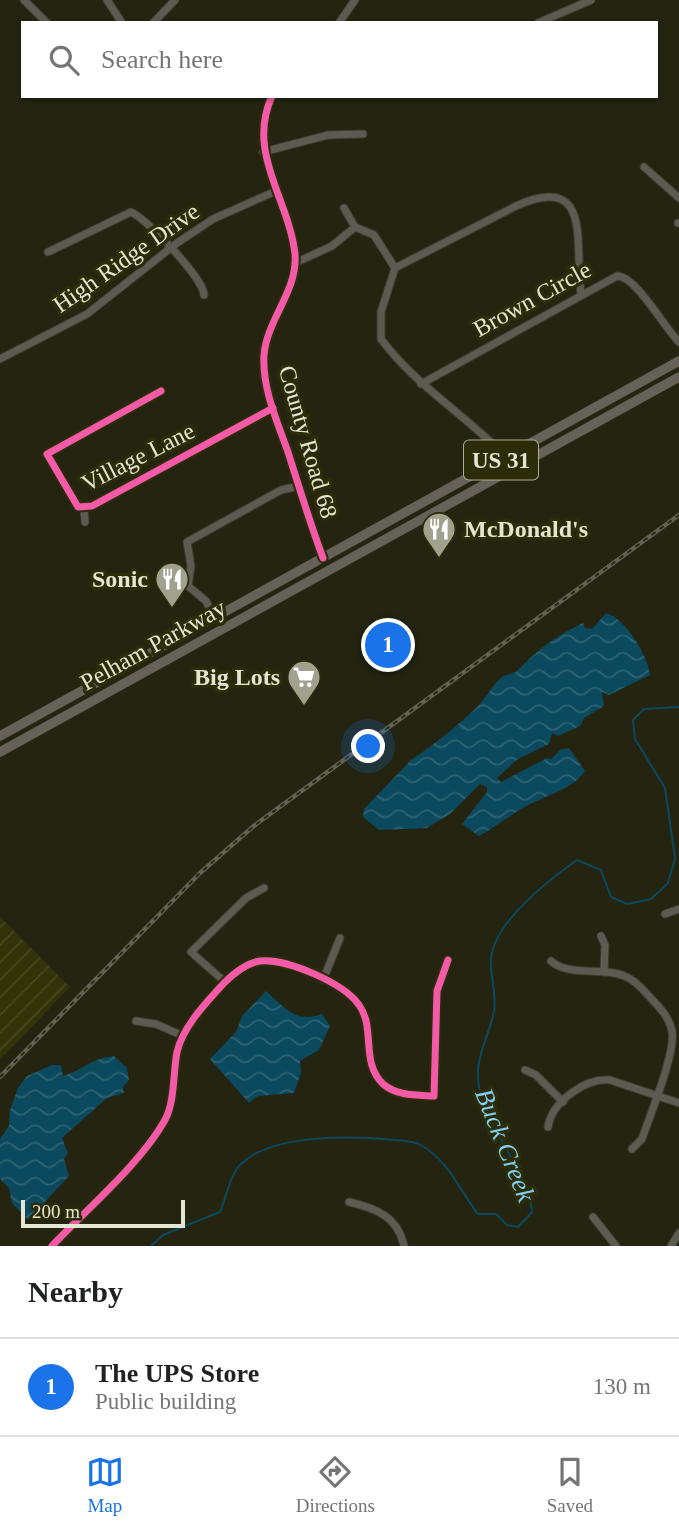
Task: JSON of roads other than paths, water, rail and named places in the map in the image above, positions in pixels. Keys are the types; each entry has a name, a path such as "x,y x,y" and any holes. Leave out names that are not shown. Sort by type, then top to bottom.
{"main road":[{"name":"US 31","path":"323,558 679,361"},
{"name":"US 31","path":"326,572 679,377"},
{"path":"621,393 628,405"},
{"path":"553,431 559,443"},
{"path":"506,457 515,468"},
{"path":"441,493 448,505"},
{"path":"383,525 389,537"},
{"path":"323,558 326,572"},
{"name":"Pelham Parkway","path":"0,736 323,558"},
{"name":"Pelham Parkway","path":"0,752 326,572"},
{"path":"194,629 202,640"},
{"path":"121,669 127,682"},
{"path":"29,720 37,733"}],"street":[{"path":"24,0 45,21"},
{"path":"107,0 121,21"},
{"path":"155,21 175,0"},
{"path":"340,21 355,0"},
{"path":"543,21 591,0"},
{"name":"County Road 68","path":"271,98 263,125 263,152 292,235 295,263 290,286 266,345 264,373 323,558"},
{"path":"263,152 328,135 363,134"},
{"path":"644,167 679,198"},
{"name":"High Ridge Drive","path":"1,357 88,314 170,248 222,214 276,191"},
{"path":"506,457 465,416 421,384 380,335 383,304 395,268 516,206 537,197 551,195 567,204 575,217 581,294"},
{"path":"344,208 355,227 374,235 395,268"},
{"path":"48,253 126,212 135,213 200,282 204,295"},
{"path":"295,263 331,246 355,227"},
{"name":"Brown Circle","path":"421,384 612,277 627,277 679,342"},
{"name":"Village Lane","path":"84,508 75,503 47,454 161,391"},
{"name":"Village Lane","path":"84,508 273,408"},
{"path":"214,618 206,601 188,586 191,565 186,544 281,490 299,486"},
{"name":"Village Lane","path":"84,508 85,522"},
{"path":"225,982 191,952 246,898 264,888"},
{"path":"665,914 679,909"},
{"path":"601,936 605,944 604,972"},
{"path":"323,980 340,937"},
{"path":"52,1246 137,1157 167,1117 183,1036 225,982 242,967 260,961 298,967 349,994 359,1004 367,1021 369,1055 374,1071 384,1084 401,1094 434,1096 438,991 448,960"},
{"path":"551,961 560,967 604,972 635,981 669,1022 671,1046 642,1139 632,1149"},
{"path":"136,1021 156,1024 183,1036"},
{"path":"525,1070 536,1075 563,1102"},
{"path":"548,1127 550,1117 563,1102 582,1086 599,1080 610,1080 679,1103"},
{"path":"349,1202 386,1215 402,1236 404,1246"},
{"path":"593,1217 616,1246"},
{"path":"671,1246 679,1233"}],"water":[{"path":"606,613 621,623 635,639 650,675 609,695 602,692 604,706 584,718 580,726 558,736 552,733 549,744 518,759 497,778 501,782 547,758 551,759 560,750 569,748 585,771 572,784 529,804 479,836 462,824 487,792 487,787 480,784 450,814 427,828 379,830 363,817 364,809 411,760 471,713 502,677 517,671 547,644 573,628 583,623 585,628 592,629"},
{"path":"266,991 285,1008 298,1015 313,1017 322,1014 330,1026 319,1050 300,1061 301,1073 294,1093 258,1096 249,1103 210,1059 236,1032 242,1016"},
{"path":"114,1056 127,1068 129,1080 123,1087 124,1093 107,1098 62,1138 68,1153 64,1159 69,1176 28,1220 12,1203 9,1188 0,1179 0,1139 9,1126 10,1110 18,1088 27,1076 52,1065 61,1065 63,1076 100,1059"}],"waterway":[{"name":"Buck Creek","path":"151,1246 163,1235 220,1212 237,1168 255,1154 273,1147 315,1139 395,1140 421,1145 446,1167 478,1214 496,1214 507,1225 518,1227 532,1212 530,1200 489,1117 478,1078 480,1057 494,1012 491,972 494,945 512,917 525,903 577,860 601,870 611,897 627,904 651,899 668,883 675,858 665,788 635,739 633,720 644,709 679,707"}],"railway":[{"path":"0,1077 200,873 255,825 679,515"}],"place":[{"name":"McDonald's","path":"439,559"},
{"name":"Sonic","path":"172,609"},
{"name":"The UPS Store","path":"388,645"},
{"name":"Big Lots","path":"304,707"}]}
